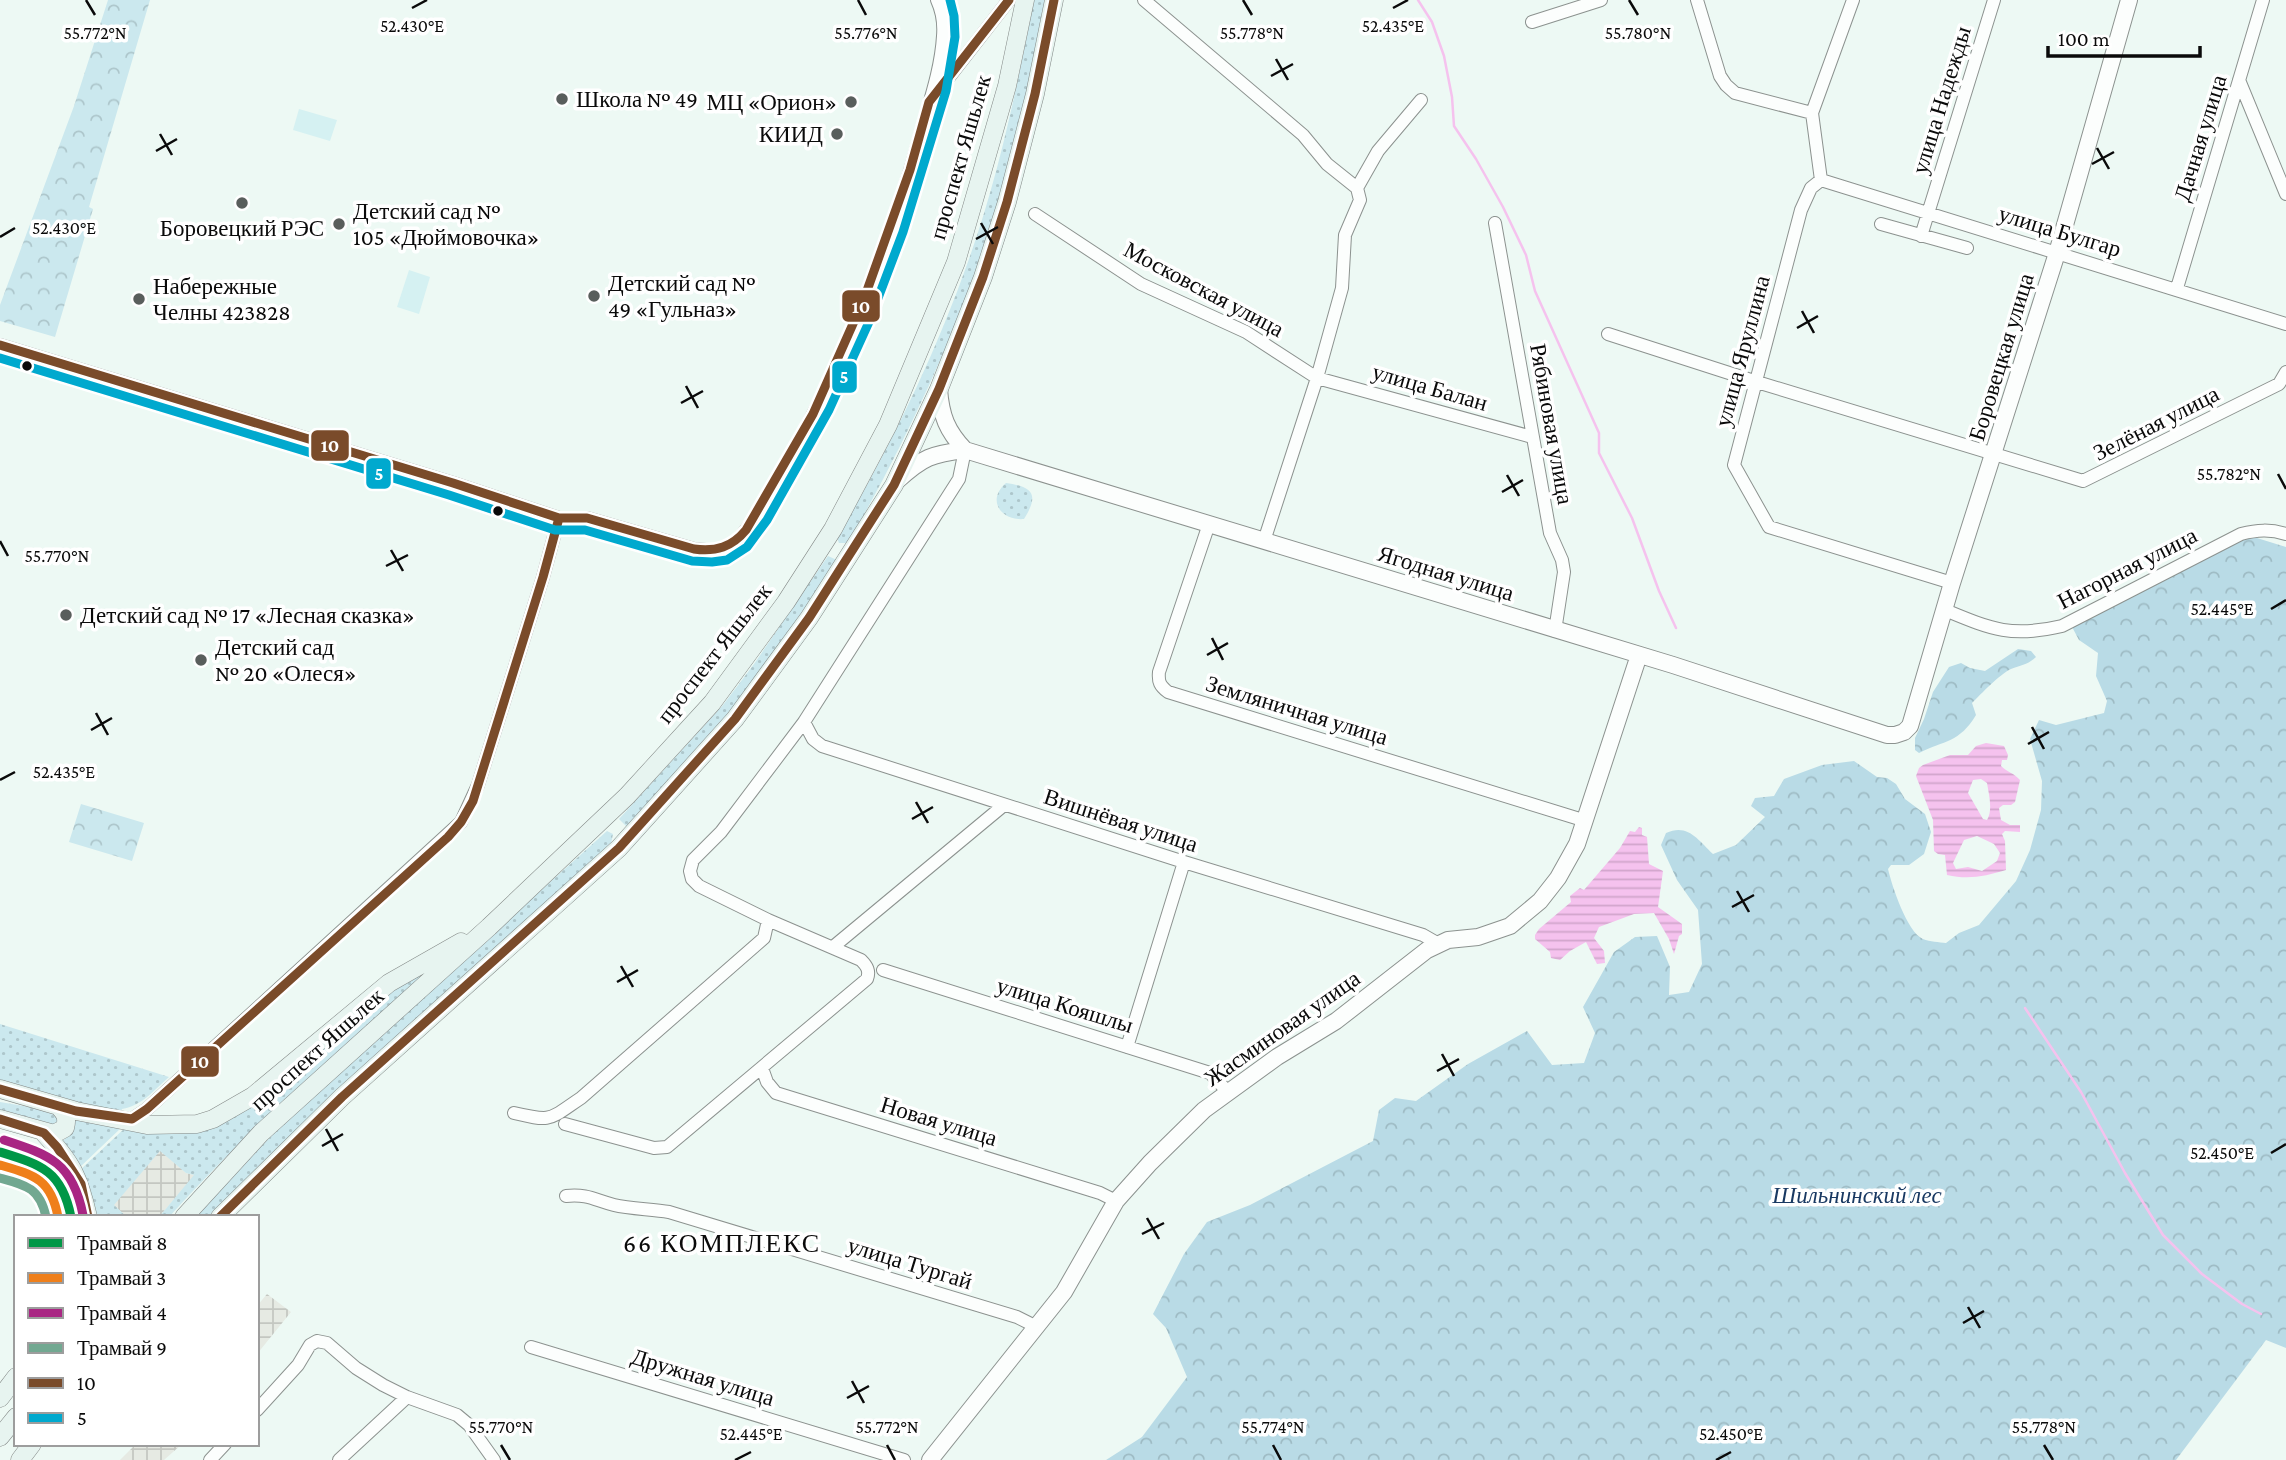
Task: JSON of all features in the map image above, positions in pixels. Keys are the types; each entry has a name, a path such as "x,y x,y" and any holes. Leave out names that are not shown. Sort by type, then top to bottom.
{"main road":[{"name":"проспект Яшьлек","path":"186,1215 261,1133 489,927 626,796 712,703 786,602 834,529 888,425 956,262 1007,86 1025,0"},
{"path":"222,1215 342,1097 619,848 735,719 809,618 894,485 939,390 983,277 1007,202 1035,93 1054,0"},
{"path":"834,529 833,548 836,553 854,545"},
{"path":"599,822 610,821 616,825 621,834 619,848"},
{"path":"0,1089 58,1106 147,1125 197,1124 229,1111 267,1086 389,983 489,927"},
{"path":"0,1119 54,1134 65,1128 67,1120 65,1113 58,1106"},
{"path":"44,1133 75,1172 81,1184 88,1215"},
{"path":"0,1398 14,1380"},
{"path":"0,1437 14,1420"}],"street":[{"path":"0,345 559,518 587,518 694,549 708,551 727,547 737,541 746,530 813,414 864,299 910,170 929,102 943,38 942,18 937,0"},
{"path":"929,102 1009,0"},
{"path":"1144,0 1303,135 1327,164 1357,188 1360,200 1345,234 1342,288 1317,378 1265,541"},
{"path":"1697,0 1720,76 1726,86 1735,93 1812,113"},
{"path":"1821,180 1812,113 1853,0"},
{"name":"улица Надежды","path":"1922,236 1994,0"},
{"name":"Боровецкая улица","path":"1910,726 1952,583 2057,253 2129,0"},
{"name":"Дачная улица","path":"2177,288 2263,0"},
{"path":"1532,22 1592,1"},
{"path":"2239,80 2286,194"},
{"path":"1357,188 1378,151 1420,100"},
{"name":"улица Булгар","path":"1821,180 2177,288 2286,324"},
{"name":"улица Яруллина","path":"1821,180 1811,188 1801,210 1734,464 1769,527 1952,583"},
{"name":"Московская улица","path":"1035,214 1141,284 1246,332 1317,378"},
{"name":"Рябиновая улица","path":"1495,223 1550,533 1562,560 1564,572 1555,631"},
{"path":"1881,224 1967,248"},
{"name":"Зелёная улица","path":"1608,334 2083,481 2279,384"},
{"path":"2286,372 2279,384 2286,398"},
{"name":"улица Балан","path":"1317,378 1532,437"},
{"path":"939,390 945,425 965,450"},
{"path":"894,485 916,464 936,454 965,450"},
{"path":"565,1125 653,1148 667,1147 867,979 867,966 861,960 768,920 699,886 692,879 690,871 693,860 721,832 804,722 959,479 965,450"},
{"name":"Ягодная улица","path":"965,450 1639,655 1887,735 1903,732 1910,726"},
{"path":"124,1119 132,1119 147,1109 461,822 478,785 559,518"},
{"name":"Земляничная улица","path":"1209,524 1158,672 1161,687 1168,692 1586,821"},
{"name":"Нагорная улица","path":"1945,610 1990,629 2006,632 2040,631 2062,626 2241,534 2258,530 2286,534"},
{"name":"Жасминовая улица","path":"930,1460 1069,1285 1116,1201 1196,1118 1277,1057 1336,1021 1437,943 1490,934 1510,926 1540,901 1564,870 1586,821 1639,655"},
{"name":"Вишнёвая улица","path":"804,722 813,739 822,746 1423,935 1437,943"},
{"path":"833,947 1004,805"},
{"path":"1127,1046 1184,862"},
{"path":"514,1112 543,1120 551,1119 581,1098 764,938 768,920"},
{"name":"улица Кояшлы","path":"883,970 1210,1073 1228,1092"},
{"name":"Новая улица","path":"762,1068 776,1093 1100,1193 1116,1201"},
{"name":"улица Тургай","path":"566,1196 584,1195 616,1206 669,1212 1017,1317 1037,1327"},
{"path":"259,1408 298,1364 310,1345 317,1341 327,1343 356,1368 407,1397 457,1415 470,1425 494,1460"},
{"name":"Дружная улица","path":"531,1347 904,1460"},
{"path":"339,1460 407,1397"},
{"path":"210,1460 223,1446"}],"shaded area":[{"path":"299,109 337,120 330,141 293,130"},
{"path":"409,270 430,277 419,314 397,307"},
{"path":"1986,743 2004,746 2008,755 2007,760 2002,760 2001,766 2020,780 2015,802 1999,808 2001,820 2010,825 2020,825 2020,832 2005,831 2002,834 2005,841 2006,870 1977,877 1947,875 1945,855 1934,851 1933,820 1916,776 1923,765 1950,755 1968,755 1976,746","holes":["1981,779 1987,783 1990,812 1987,820 1983,819 1968,793 1973,780","1977,836 1994,844 2000,853 1997,861 1982,871 1968,867 1956,869 1953,863 1964,840"]},
{"path":"1639,827 1642,828 1642,835 1647,837 1649,864 1663,871 1658,907 1682,924 1682,934 1674,954 1654,913 1634,914 1599,927 1594,938 1604,951 1605,963 1597,964 1586,942 1560,960 1551,958 1550,952 1535,939 1539,929 1571,902 1570,896 1580,888 1584,890 1620,848 1630,831 1635,832"},
{"path":"160,1150 186,1173 195,1175 161,1215 125,1215 113,1205"},
{"path":"267,1294 291,1312 259,1352 259,1304"},
{"path":"134,1446 180,1446 164,1460 120,1460"}],"green space":[{"path":"108,0 150,0 89,207 93,209 55,337 0,321 0,305 74,106"},
{"path":"1034,0 1046,0 1018,141 990,233 955,324 916,413 848,543 839,543 837,538 893,436 926,366 969,259 998,163"},
{"path":"1006,483 1023,487 1031,494 1031,504 1024,519 1009,517 999,508 997,496"},
{"name":"Шильнинский лес","path":"2244,534 2286,547 2286,1348 2266,1340 2176,1460 1106,1460 1142,1437 1187,1377 1166,1328 1153,1314 1184,1254 1207,1222 1250,1205 1373,1141 1379,1110 1395,1098 1416,1101 1468,1064 1527,1031 1552,1065 1584,1063 1595,1033 1583,1007 1614,952 1635,937 1657,936 1670,967 1669,995 1689,992 1702,964 1698,910 1677,880 1661,845 1666,833 1681,830 1692,834 1713,854 1736,845 1765,817 1751,806 1755,798 1774,796 1784,779 1822,765 1854,761 1877,777 1887,778 1896,784 1905,799 1925,814 1931,832 1924,854 1909,865 1891,865 1888,869 1911,928 1923,939 1946,943 1959,933 1979,925 2016,881 2030,850 2041,810 2042,781 2030,739 2039,720 2056,725 2104,713 2107,701 2096,676 2098,653 2079,640 2071,625"},
{"path":"828,556 837,560 731,711 627,827 619,819 723,705"},
{"path":"2018,649 2031,651 2036,657 2011,669 1972,703 1976,715 1964,731 1951,740 1919,753 1915,750 1915,738 1933,692 1949,667 1961,663 1985,671"},
{"path":"81,804 144,823 132,861 69,842"},
{"path":"607,831 613,834 611,844 307,1119 210,1215 194,1215 297,1110"},
{"path":"441,959 268,1116 171,1215 161,1215 194,1175 186,1173 160,1151 114,1205 125,1215 92,1215 80,1170 125,1128 199,1129 379,997"},
{"path":"0,1024 169,1077 142,1101 122,1109 121,1112 76,1105 0,1082"},
{"path":"0,1102 53,1111 59,1120 56,1126 0,1114"},
{"path":"75,1117 121,1128 79,1168 60,1143 71,1134"}],"waterway":[{"path":"1418,0 1432,22 1444,56 1452,97 1454,126 1503,207 1526,255 1535,291 1599,433 1599,453 1632,518 1676,628"},
{"path":"2025,1008 2081,1092 2125,1173 2163,1235 2202,1274 2242,1304 2261,1314"}],"tram line":[{"name":"4","path":"4,1140 47,1157 66,1172 79,1197 83,1215"},
{"name":"8","path":"0,1152 28,1161 48,1172 62,1189 70,1215"},
{"name":"3","path":"0,1165 31,1176 46,1186 58,1215"},
{"name":"9","path":"0,1178 30,1189 40,1200 45,1215"}],"transit line":[{"name":"5","path":"0,358 555,530 585,530 692,561 727,560 747,547 767,520 829,410 869,322 903,232 946,91 955,37 950,0"},
{"name":"10","path":"0,345 559,518 587,518 694,549 723,547 735,541 746,530 813,414 864,299 910,170 929,102 1009,0"},
{"name":"10","path":"222,1215 342,1097 619,848 735,719 809,618 894,485 939,389 983,277 1007,202 1035,94 1054,0"},
{"name":"10","path":"0,1089 76,1111 132,1119 147,1109 448,837 461,822 473,801 559,518"},
{"name":"10","path":"0,1119 44,1133 57,1147 81,1184 88,1215"}],"place":[{"name":"Школа № 49","path":"562,99"},
{"name":"МЦ «Орион»","path":"851,102"},
{"name":"КИИД","path":"837,134"},
{"name":"Боровецкий РЭС","path":"242,203"},
{"name":"Детский сад № 105 «Дюймовочка»","path":"339,224"},
{"name":"Детский сад № 49 «Гульназ»","path":"594,296"},
{"name":"Набережные Челны 423828","path":"139,299"},
{"name":"Детский сад № 17 «Лесная сказка»","path":"66,615"},
{"name":"Детский сад № 20 «Олеся»","path":"201,660"}],"district":[{"name":"66 КОМПЛЕКС","path":"722,1243"}]}
